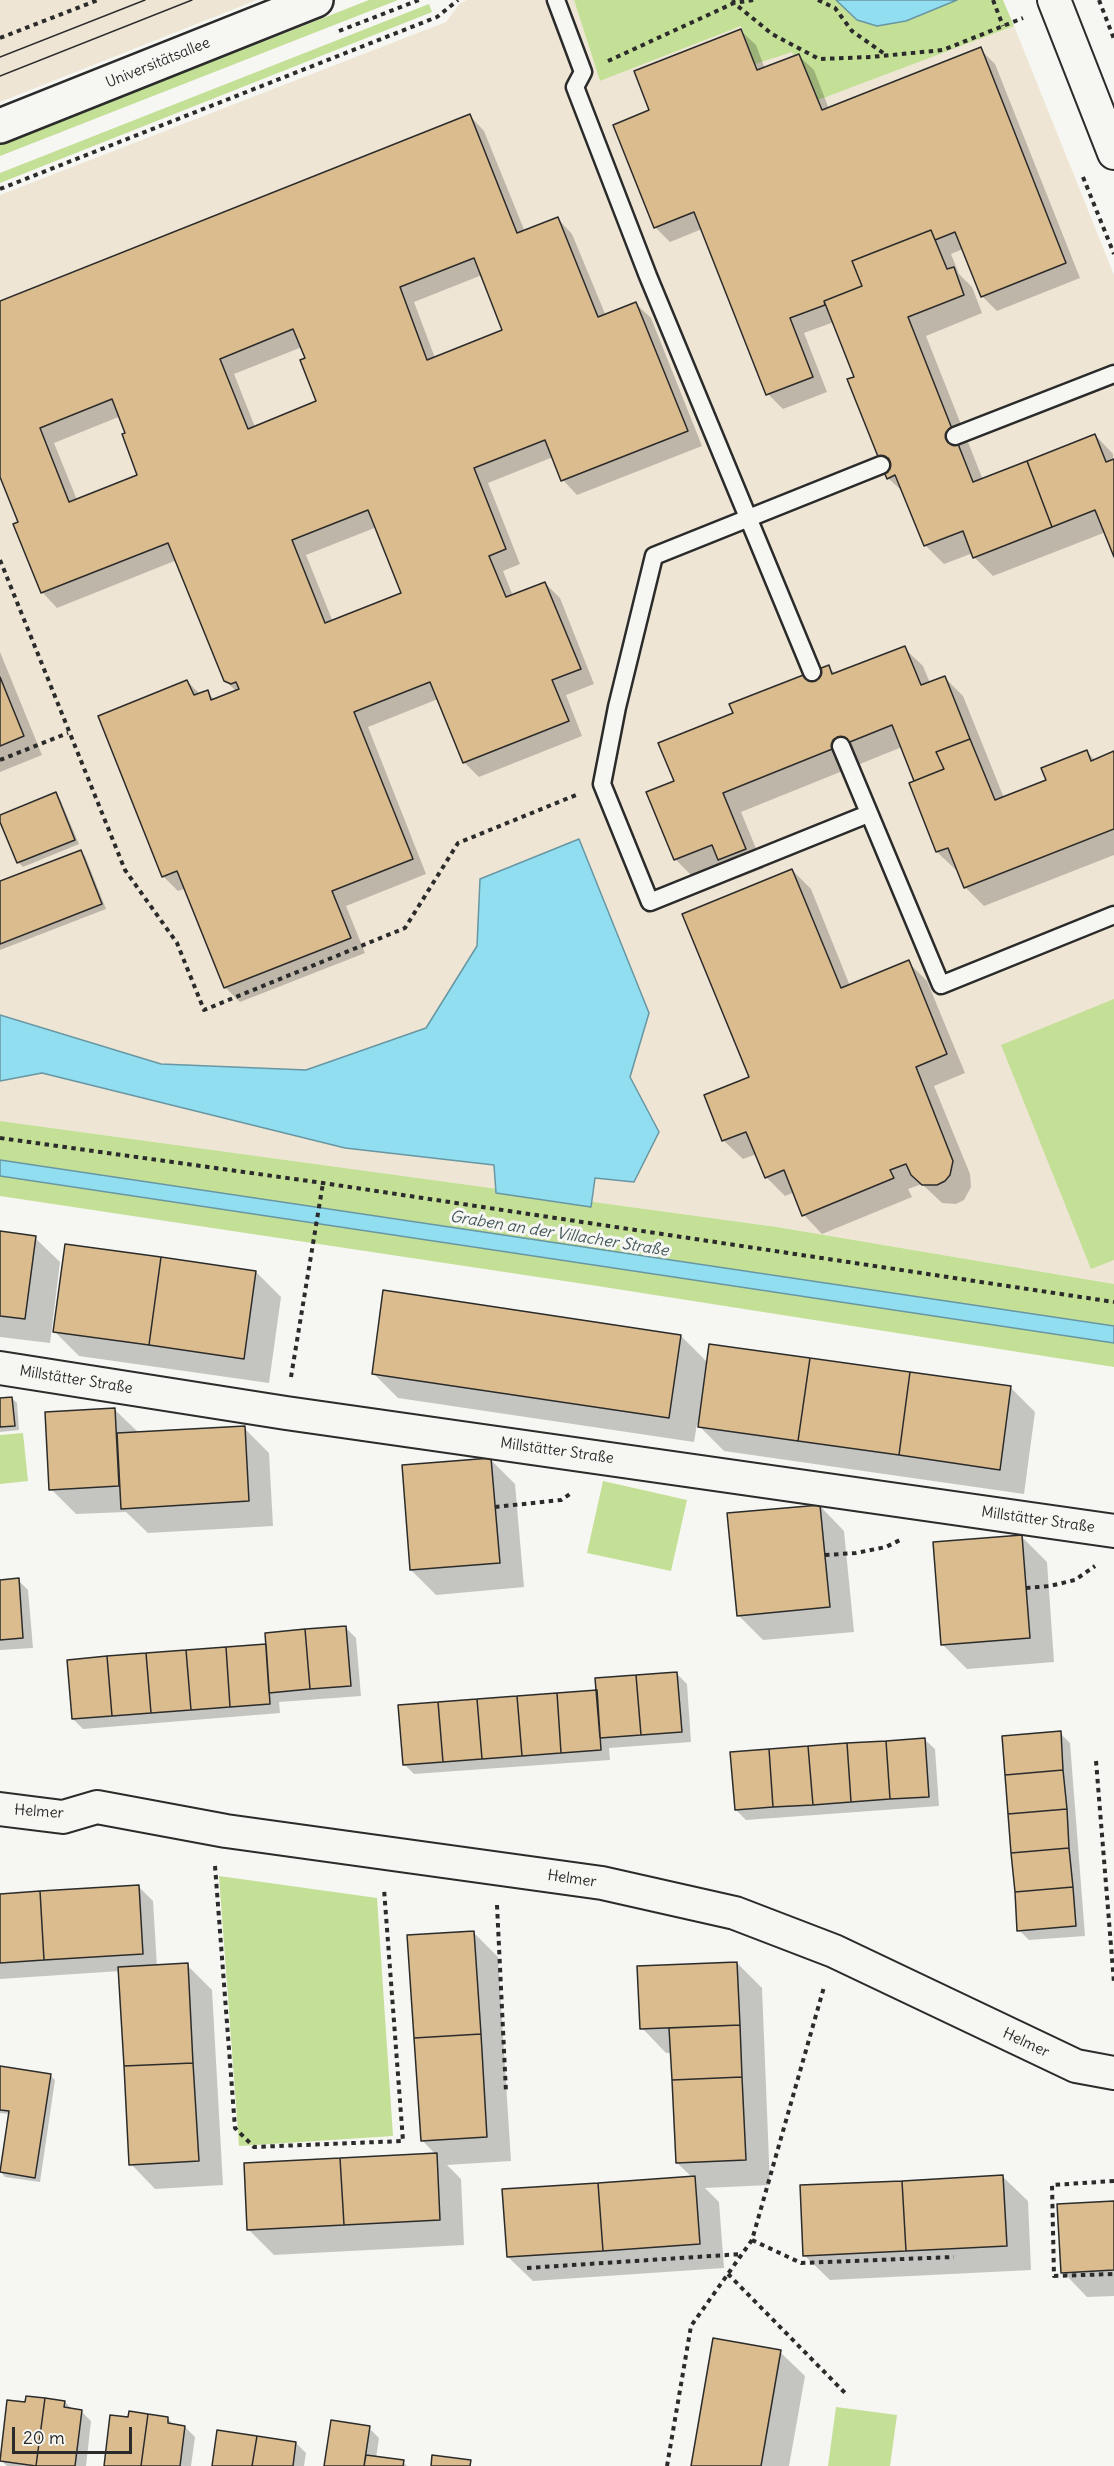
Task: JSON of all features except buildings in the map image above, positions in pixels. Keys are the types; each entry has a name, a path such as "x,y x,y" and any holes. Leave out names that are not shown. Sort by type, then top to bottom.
{"street":[{"name":"Universitätsallee","path":"0,126 316,0"},
{"path":"1055,2 1114,153"},
{"name":"Millstätter Straße","path":"0,1368 286,1413 1114,1532"},
{"name":"Helmer","path":"0,1809 63,1817 97,1806 212,1828 602,1883 735,1913 834,1951 1076,2066 1114,2073"}],"lane":[{"path":"556,0 583,72 575,87 648,276 812,672"},
{"path":"955,436 1114,374"},
{"path":"868,814 650,902 602,784 629,651 654,556 881,465"},
{"path":"841,746 941,985 1114,915"}],"path":[{"path":"0,38 98,0"},
{"path":"0,189 437,17 458,0"},
{"path":"583,72 733,2 754,0"},
{"path":"818,0 835,8 852,31 886,55"},
{"path":"993,0 1003,26"},
{"path":"1099,0 1114,39"},
{"path":"733,2 772,34 819,59 943,50 1055,2"},
{"path":"0,560 125,870 177,943 204,1010 405,928 458,843 602,784"},
{"path":"0,760 68,733"},
{"path":"0,1138 323,1183 1114,1302"},
{"path":"286,1413 323,1183"},
{"path":"495,1507 561,1500 585,1485 607,1458"},
{"path":"825,1555 856,1553 886,1547 916,1532 943,1506"},
{"path":"1026,1588 1050,1586 1074,1580 1101,1562"},
{"path":"1096,1761 1114,1983"},
{"path":"212,1828 235,2128 254,2147 403,2141 382,1852"},
{"path":"495,1868 506,2092"},
{"path":"667,2466 691,2326 752,2240 834,1951"},
{"path":"1114,2181 1052,2185 1054,2276 1114,2274"},
{"path":"752,2240 801,2263 954,2257"},
{"path":"527,2268 742,2254"},
{"path":"728,2274 847,2396"}],"shaded area":[{"path":"0,0 257,0 0,102"},
{"path":"467,0 574,0 600,81 741,26 792,51 813,102 1014,26 1114,275 1114,1284 777,1227 0,1121 0,195 446,22 460,3"}],"green space":[{"path":"369,0 398,0 0,156 0,145"},
{"path":"574,0 1003,0 1014,26 813,102 792,52 755,64 741,26 600,81"},
{"path":"429,4 432,12 0,183 0,173"},
{"path":"1114,999 1114,1260 1091,1269 1001,1045"},
{"path":"0,1121 777,1227 1114,1284 1114,1367 0,1196"},
{"path":"23,1433 28,1481 0,1484 0,1435"},
{"path":"603,1481 687,1500 671,1571 587,1553"},
{"path":"219,1876 377,1898 393,2136 239,2146"},
{"path":"836,2407 897,2415 890,2466 828,2466"}],"water":[{"path":"836,0 957,0 906,21 877,26 857,20"},
{"path":"579,839 649,1013 630,1077 659,1132 634,1182 595,1178 591,1207 496,1193 494,1165 345,1148 42,1073 0,1081 0,1015 161,1064 306,1070 426,1028 477,946 480,879"},
{"path":"0,1160 1114,1326 1114,1343 0,1176"}],"tram line":[{"path":"0,57 145,0"},
{"path":"0,76 192,0"}],"water label":[{"name":"Graben an der Villacher Straße","path":"559,1234"}]}
